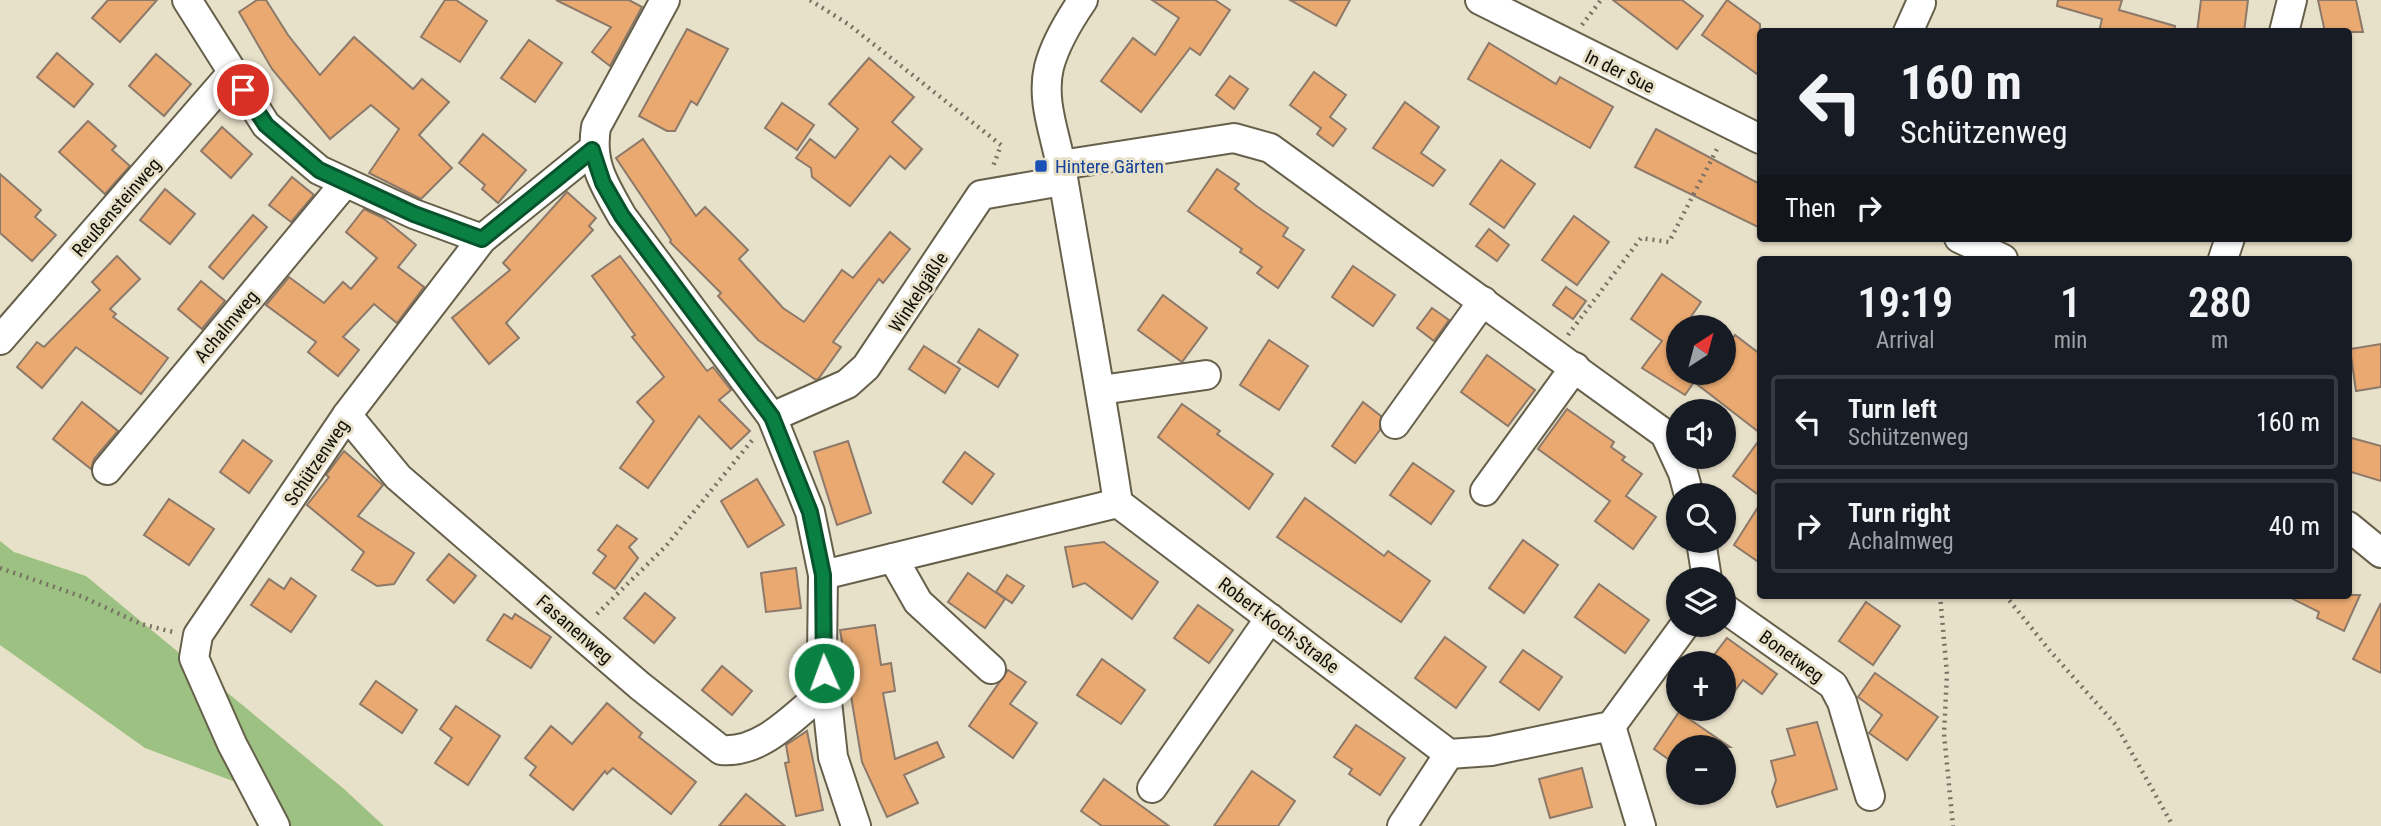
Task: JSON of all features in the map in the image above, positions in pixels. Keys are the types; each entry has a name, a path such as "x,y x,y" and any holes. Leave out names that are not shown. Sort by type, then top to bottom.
{"street":[{"path":"187,0 266,125 319,170 414,214 482,239"},
{"path":"665,0 600,117 592,150 603,183 622,216 772,417 810,512 823,575 822,655 833,757 856,826"},
{"path":"823,575 1118,503 1101,390 1062,173 1049,117 1049,67 1083,0"},
{"name":"In der Sue","path":"1480,0 1757,138"},
{"path":"2285,28 2292,0"},
{"path":"1910,28 1921,3"},
{"name":"Reußensteinweg","path":"0,340 232,73"},
{"path":"981,195 1062,173 1234,138 1270,148 1665,434 1686,483"},
{"name":"Schützenweg","path":"198,635 347,415 482,239 592,150"},
{"name":"Achalmweg","path":"107,470 345,183"},
{"name":"Winkelgäßle","path":"772,417 848,384 866,367 981,195"},
{"path":"1967,242 1997,256"},
{"path":"1395,424 1483,301"},
{"path":"1486,491 1565,360"},
{"path":"1101,390 1206,375"},
{"name":"Fasanenweg","path":"347,415 398,477 640,686 721,750 737,752 757,745 825,691"},
{"name":"Robert-Koch-Straße","path":"1118,503 1449,754"},
{"path":"2352,529 2381,553"},
{"path":"893,558 918,602 991,670"},
{"name":"Bonetweg","path":"1736,616 1833,685 1842,702 1870,796"},
{"path":"1152,788 1270,618"},
{"path":"198,635 194,659 232,744 275,826"},
{"path":"1402,826 1449,754 1492,751 1611,726 1676,637"},
{"path":"1611,726 1641,826"}],"path":[{"path":"810,0 848,24 1002,145 981,195"},
{"path":"1565,360 1641,238 1669,242 1730,124"},
{"path":"579,632 666,546 772,417"},
{"path":"0,568 83,597 141,624 198,635"},
{"path":"1940,599 1947,674 1944,734 1952,826"},
{"path":"2008,599 2050,652 2116,725 2173,826"}],"green space":[{"path":"0,541 14,552 86,576 344,789 384,826 275,826 254,789 145,748 0,645"}],"building":[{"path":"108,0 157,0 120,42 92,18"},
{"path":"257,0 266,0 288,35 320,75 354,37 413,89 422,79 449,102 419,135 452,168 421,199 369,173 399,129 371,105 330,139 272,69 239,12"},
{"path":"445,0 456,0 487,21 460,62 421,37"},
{"path":"556,0 629,0 642,7 610,66 592,52 611,27"},
{"path":"1152,0 1215,0 1230,10 1200,55 1190,48 1141,112 1101,81 1133,38 1155,55 1179,18"},
{"path":"1290,0 1350,0 1336,26"},
{"path":"1613,0 1682,0 1703,16 1677,49"},
{"path":"1727,0 1760,24 1760,28 1757,28 1757,74 1702,35"},
{"path":"2058,0 2122,0 2119,10 2175,28 2100,28 2102,19 2057,6"},
{"path":"2201,0 2248,0 2244,28 2198,28"},
{"path":"2318,0 2356,0 2363,32 2352,32 2352,28 2324,28"},
{"path":"687,29 728,49 697,105 691,101 675,131 667,131 639,116"},
{"path":"529,40 562,63 535,102 501,78"},
{"path":"1489,43 1556,84 1560,77 1613,107 1590,148 1468,79"},
{"path":"57,53 93,84 74,107 37,77"},
{"path":"156,54 191,84 164,116 129,86"},
{"path":"869,58 914,97 892,122 922,149 905,169 890,156 850,206 812,177 811,168 796,158 810,139 835,158 858,129 829,104"},
{"path":"1314,72 1346,95 1330,117 1346,129 1333,146 1317,134 1321,128 1290,105"},
{"path":"1230,76 1248,89 1234,109 1216,95"},
{"path":"1405,102 1439,127 1421,153 1445,170 1433,186 1373,148"},
{"path":"782,103 814,125 797,150 765,128"},
{"path":"88,121 116,146 112,150 130,166 105,194 59,152"},
{"path":"222,127 252,154 231,178 201,151"},
{"path":"1656,129 1757,182 1757,227 1635,167"},
{"path":"483,134 526,170 498,203 482,189 485,185 459,163"},
{"path":"643,139 696,216 705,207 748,250 739,259 783,308 804,322 842,270 853,278 890,232 910,249 883,283 879,279 833,342 841,347 819,378 816,380 758,340 718,296 721,293 670,242 616,158"},
{"path":"1501,160 1535,184 1504,228 1470,204"},
{"path":"1217,169 1239,184 1235,189 1288,228 1283,236 1304,250 1278,288 1257,273 1262,267 1240,252 1242,249 1188,211"},
{"path":"0,174 41,210 35,217 56,235 32,261 0,233"},
{"path":"292,177 314,195 291,222 269,205"},
{"path":"165,189 195,214 170,244 140,220"},
{"path":"567,192 596,218 589,226 593,230 506,323 519,338 489,364 452,318 510,270 503,263"},
{"path":"364,209 383,218 416,245 398,267 424,287 397,323 374,304 343,337 359,350 338,376 308,352 316,342 266,305 289,277 324,303 343,282 351,289 377,258 346,232"},
{"path":"253,215 267,227 223,279 209,267"},
{"path":"1574,216 1609,242 1577,285 1542,260"},
{"path":"1489,229 1509,245 1497,261 1476,246"},
{"path":"117,256 140,279 110,309 116,314 113,317 168,358 141,394 76,347 42,388 17,367 37,342 44,347 100,290 92,282"},
{"path":"620,256 707,371 713,367 731,390 719,400 750,431 731,449 699,416 648,488 620,468 654,421 637,402 664,377 632,337 635,335 592,276"},
{"path":"1353,266 1395,295 1373,326 1332,297"},
{"path":"1662,274 1701,302 1692,315 1666,315 1666,383 1642,368 1662,341 1631,319"},
{"path":"201,281 225,301 202,329 178,309"},
{"path":"1566,287 1586,301 1573,319 1553,305"},
{"path":"1163,295 1207,328 1182,362 1138,330"},
{"path":"1432,308 1449,320 1434,341 1417,328"},
{"path":"979,329 1018,355 998,387 958,362"},
{"path":"1736,336 1757,352 1757,431 1736,414 1736,399 1716,399 1698,385 1736,385"},
{"path":"1269,340 1308,366 1279,410 1240,385"},
{"path":"2381,344 2381,387 2356,391 2352,349"},
{"path":"924,346 960,369 945,393 909,369"},
{"path":"1487,355 1535,390 1508,426 1461,392"},
{"path":"1669,385 1692,385 1685,395"},
{"path":"82,402 118,431 94,459 91,469 53,439"},
{"path":"1363,402 1381,416 1380,430 1355,463 1332,446"},
{"path":"1182,404 1220,431 1217,434 1273,474 1249,509 1158,437"},
{"path":"1567,409 1614,442 1611,447 1625,457 1622,460 1642,474 1626,496 1656,517 1633,549 1595,521 1610,501 1538,449"},
{"path":"2352,438 2381,446 2381,481 2352,472"},
{"path":"243,440 272,461 249,493 220,472"},
{"path":"848,441 871,513 837,525 814,452"},
{"path":"1757,443 1757,494 1733,476"},
{"path":"344,451 383,485 358,516 414,553 394,584 377,586 352,570 364,552 307,505 329,477 326,475"},
{"path":"965,452 994,474 972,504 943,482"},
{"path":"1413,463 1454,491 1431,524 1390,495"},
{"path":"757,479 784,525 748,547 721,501"},
{"path":"1305,498 1384,556 1388,551 1430,581 1401,622 1277,537"},
{"path":"169,499 214,529 189,565 144,535"},
{"path":"1757,509 1757,561 1736,546 1736,542"},
{"path":"617,525 637,539 629,547 638,558 615,589 593,573 606,556 598,550"},
{"path":"1523,540 1558,565 1524,613 1489,588"},
{"path":"1104,542 1158,582 1132,619 1085,583 1073,587 1065,547"},
{"path":"449,554 476,576 454,603 427,580"},
{"path":"796,568 801,608 766,612 761,573"},
{"path":"968,573 1005,599 985,628 948,602"},
{"path":"1007,575 1024,586 1012,603 996,592"},
{"path":"291,578 316,596 291,632 251,605 269,579 284,589"},
{"path":"1599,584 1649,620 1625,653 1575,617"},
{"path":"645,593 675,618 654,643 624,618"},
{"path":"2352,595 2360,595 2344,631 2317,618 2319,612 2293,599 2352,599"},
{"path":"1866,602 1900,626 1873,665 1839,641"},
{"path":"2381,603 2381,673 2353,659"},
{"path":"1198,605 1233,630 1209,663 1174,638"},
{"path":"504,614 512,619 515,614 551,637 531,668 487,640"},
{"path":"875,625 881,665 891,663 895,691 883,693 895,759 937,742 944,757 904,775 918,803 887,817 862,762 840,630"},
{"path":"1445,637 1486,667 1456,708 1415,678"},
{"path":"1727,638 1777,674 1762,694 1743,680 1736,690 1736,651 1717,651"},
{"path":"1523,650 1562,677 1539,710 1500,682"},
{"path":"1102,659 1145,690 1121,724 1077,695"},
{"path":"722,666 752,691 732,715 702,690"},
{"path":"1008,670 1026,682 1010,704 1037,723 1013,758 969,726"},
{"path":"1875,673 1938,717 1907,760 1869,733 1882,715 1858,697"},
{"path":"376,681 417,710 402,733 360,704"},
{"path":"607,703 642,733 639,737 696,782 671,814 613,768 607,774 605,771 573,810 530,775 536,767 525,758 551,726 572,744"},
{"path":"456,706 500,736 468,785 435,763 452,738 440,729"},
{"path":"1673,721 1692,721 1713,735 1666,735 1666,758 1654,749"},
{"path":"1817,722 1837,789 1777,807 1772,792 1776,780 1771,761 1795,755 1787,729"},
{"path":"1356,725 1405,758 1380,795 1349,774 1352,769 1334,757"},
{"path":"807,731 823,810 796,816 785,763 789,762 786,745"},
{"path":"1582,768 1592,807 1550,818 1539,779"},
{"path":"1252,771 1295,801 1278,826 1214,826"},
{"path":"1104,779 1169,826 1102,826 1081,811"},
{"path":"746,794 785,826 719,826"}],"place":[{"name":"Hintere Gärten","path":"1041,166"}],"route":[{"path":"243,90 266,125 319,170 414,214 482,239 592,150 603,183 622,216 772,417 810,512 823,575 824,673"}]}
